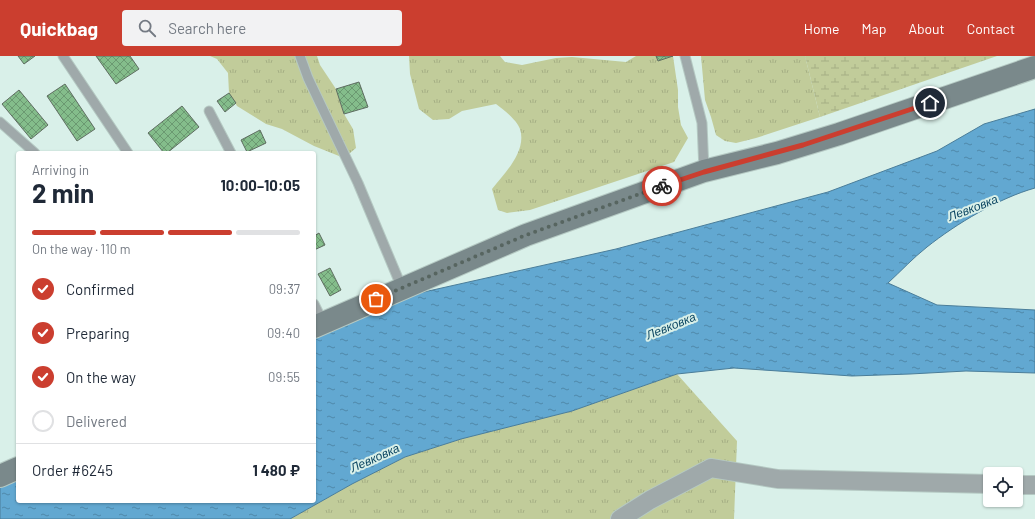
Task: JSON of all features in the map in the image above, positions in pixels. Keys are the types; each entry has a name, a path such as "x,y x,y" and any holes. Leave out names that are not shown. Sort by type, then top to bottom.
{"street":[{"path":"317,318 402,288 526,235 704,172 832,136 1035,67"},
{"path":"620,519 650,500 711,468 778,479 983,484"},
{"path":"0,476 16,469"},
{"path":"1023,485 1035,486"}],"lane":[{"path":"63,56 127,151"},
{"path":"300,56 308,78 358,183 402,288"},
{"path":"685,56 702,123 704,172"},
{"path":"209,111 230,151"},
{"path":"0,122 33,151"}],"green space":[{"path":"210,56 317,56 320,65 336,89 344,114 353,129 356,148 344,158 314,146 282,129 266,124 237,106 229,93 228,73 217,59"},
{"path":"409,56 500,56 505,62 522,65 556,58 572,57 626,62 636,56 673,56 681,125 688,138 674,162 530,210 507,213 498,210 492,189 514,161 518,153 521,137 520,129 516,122 496,104 462,111 449,119 433,120 419,109 410,74"},
{"path":"701,56 805,56 820,117 756,138 736,143 725,141 716,135 705,100"},
{"path":"805,56 997,56 820,117"},
{"path":"677,374 737,441 734,519 290,519 352,484 405,457 461,439 572,411"}],"water":[{"name":"Левковка","path":"1035,109 1035,188 1007,198 951,229 922,251 888,283 937,305 1035,310 1035,373 966,371 852,376 734,368 677,374 572,411 461,439 405,457 352,484 290,519 0,519 0,486 16,478 16,503 316,503 316,336 397,298 616,249 828,192 937,151 984,124"}],"building":[{"path":"18,56 35,56 24,64"},
{"path":"96,56 130,56 139,69 116,84"},
{"path":"656,56 673,56 658,61"},
{"path":"359,82 368,107 344,114 336,89"},
{"path":"65,84 95,129 77,141 47,96"},
{"path":"19,90 48,125 31,139 2,104"},
{"path":"229,93 236,103 225,112 217,101"},
{"path":"182,106 199,127 169,151 162,151 148,133"},
{"path":"260,130 266,143 246,151 241,140"},
{"path":"319,233 325,245 316,249 316,235"},
{"path":"330,268 341,290 330,296 318,274"}],"way so far":[{"path":"376,299 526,235 662,186"}],"route":[{"path":"662,186 704,172 840,134 930,103"}]}
